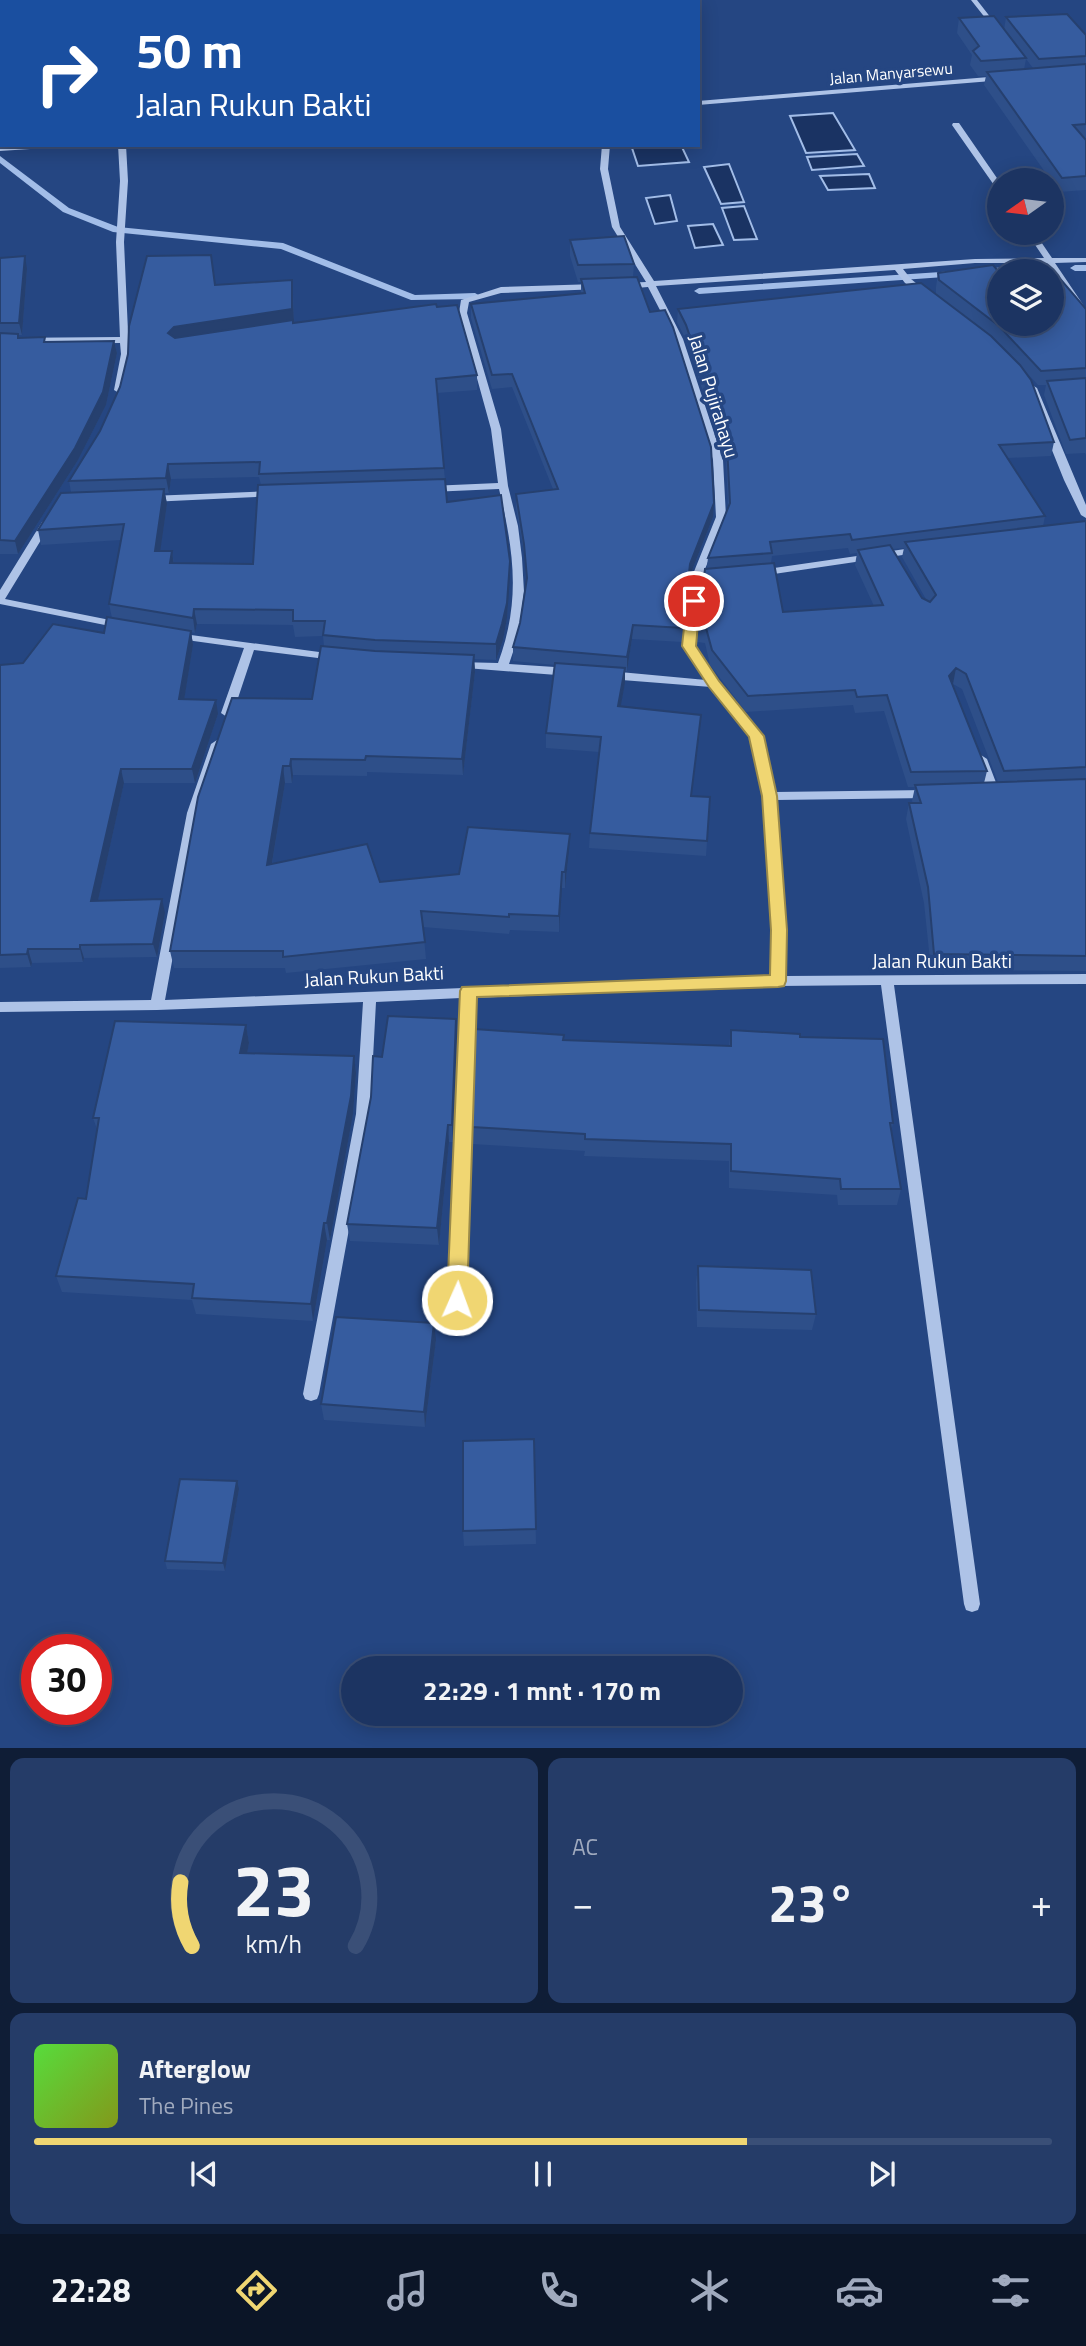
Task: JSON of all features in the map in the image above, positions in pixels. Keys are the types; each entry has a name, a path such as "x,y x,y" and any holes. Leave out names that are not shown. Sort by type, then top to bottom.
{"street":[{"path":"974,0 999,33"},
{"name":"Jalan Manyarsewu","path":"700,103 1006,78"},
{"path":"956,124 987,169"},
{"path":"0,149 30,147"},
{"path":"113,406 122,381 124,340 120,242 124,181 121,147"},
{"name":"Jalan Pujirahayu","path":"606,147 604,169 615,228 651,284 679,339 718,460 721,517 696,579 689,646 714,684 756,736 769,796 779,930 778,981"},
{"path":"1039,245 1086,314"},
{"path":"502,667 513,637 519,592 513,526 503,486 496,429 458,312 465,300 501,290 651,284 1048,258 1086,260"},
{"path":"899,269 908,281 929,298"},
{"path":"0,341 124,340"},
{"path":"1048,390 1032,387 1069,480 1086,514"},
{"path":"420,489 503,486"},
{"path":"143,499 281,494"},
{"path":"53,513 0,599 136,629"},
{"path":"749,574 928,548"},
{"path":"892,553 899,565"},
{"path":"696,579 709,578"},
{"path":"162,634 346,659"},
{"path":"224,723 250,646"},
{"path":"450,665 584,673"},
{"path":"598,674 714,684"},
{"path":"157,1005 193,813 219,736"},
{"path":"974,741 1000,793 981,793"},
{"path":"769,796 941,793"},
{"name":"Jalan Rukun Bakti","path":"0,1007 157,1005 778,981 1086,979"},
{"path":"887,980 972,1604"},
{"path":"457,1300 468,991"},
{"path":"311,1394 363,1114 370,996"}],"water":[{"path":"833,113 855,150 806,153 790,116"},
{"path":"632,147 682,147 689,162 638,166"},
{"path":"857,154 864,166 812,170 807,157"},
{"path":"729,164 744,202 721,204 704,167"},
{"path":"869,174 875,188 828,190 820,176"},
{"path":"670,195 677,221 655,224 646,198"},
{"path":"744,206 757,239 734,240 722,208"},
{"path":"713,224 723,245 695,248 688,226"}],"building":[{"path":"1067,14 1086,35 1086,56 1039,59 1006,17"},
{"path":"994,16 1026,58 981,61 973,51 979,46 959,18"},
{"path":"1086,64 1086,124 1073,125 1086,140 1086,176 1064,178 1064,168 1055,168 987,72"},
{"path":"624,236 634,264 578,265 570,240"},
{"path":"211,255 215,285 292,280 292,309 174,327 168,333 175,338 293,320 293,323 436,304 437,307 457,305 477,375 436,379 444,468 259,474 260,462 168,464 166,478 69,481 100,431 120,387 128,354 129,326 147,256"},
{"path":"25,256 19,323 0,323 0,258"},
{"path":"987,266 987,317 939,280 938,273"},
{"path":"637,277 650,312 665,310 673,327 711,447 714,503 690,564 683,628 633,625 627,657 513,647 527,578 516,494 558,489 512,374 492,375 471,304 585,293 581,279"},
{"path":"921,283 987,333 987,336 991,336 1031,380 1054,442 999,445 1045,516 852,540 850,534 770,542 772,553 708,558 730,503 727,446 686,325 678,309"},
{"path":"1064,283 1086,309 1086,368 1041,371 1008,336 1064,336"},
{"path":"0,333 18,334 18,338 45,337 44,342 114,341 103,392 75,448 15,541 0,540"},
{"path":"1086,378 1086,438 1070,440 1047,381"},
{"path":"445,479 447,502 501,495 510,561 507,603 496,644 375,640 323,635 325,621 293,621 293,610 194,609 193,618 109,604 124,524 38,530 61,493 164,489 155,551 172,551 170,563 253,564 258,485"},
{"path":"1086,521 1086,767 1004,771 966,674 956,668 949,676 987,771 911,772 887,695 857,697 855,690 748,696 712,650 706,628 698,627 705,569 774,563 783,612 883,605 858,550 890,545 922,598 930,602 936,595 905,542"},
{"path":"107,617 191,631 179,699 216,700 192,769 121,769 91,901 162,899 153,944 80,945 80,949 28,949 27,954 0,955 0,665 23,663 53,624 104,633"},
{"path":"321,646 474,655 462,759 366,756 365,760 291,759 290,766 283,766 267,865 367,844 380,882 459,874 468,827 570,834 565,872 562,872 559,916 509,914 509,917 421,911 425,942 283,957 283,951 170,951 198,797 232,698 312,699"},
{"path":"555,663 625,668 618,706 701,715 691,796 710,797 707,841 590,833 601,737 546,733"},
{"path":"1086,779 1086,956 934,954 928,887 909,803 921,803 915,785"},
{"path":"388,1016 456,1019 452,1125 448,1125 437,1228 347,1224 371,1097 373,1056 382,1057"},
{"path":"115,1021 246,1025 240,1053 354,1056 351,1096 327,1223 324,1223 311,1304 192,1298 194,1284 56,1276 78,1198 86,1199 99,1118 93,1118"},
{"path":"474,1029 564,1035 563,1040 731,1046 731,1030 800,1034 800,1037 883,1039 893,1123 890,1123 901,1189 841,1189 840,1179 731,1171 731,1144 585,1139 585,1134 472,1127"},
{"path":"698,1266 811,1270 816,1314 699,1310"},
{"path":"336,1317 434,1323 424,1412 321,1404"},
{"path":"534,1439 536,1529 463,1531 463,1441"},
{"path":"180,1479 237,1481 223,1563 165,1561"}],"waterway":[{"path":"0,159 66,210 116,230 283,246 414,298 475,296"},
{"path":"1075,268 1086,268"},
{"path":"980,272 987,272"},
{"path":"699,291 956,274"}],"route":[{"path":"457,1300 468,991 778,981 779,930 769,796 756,736 714,684 689,646 694,601"}]}
